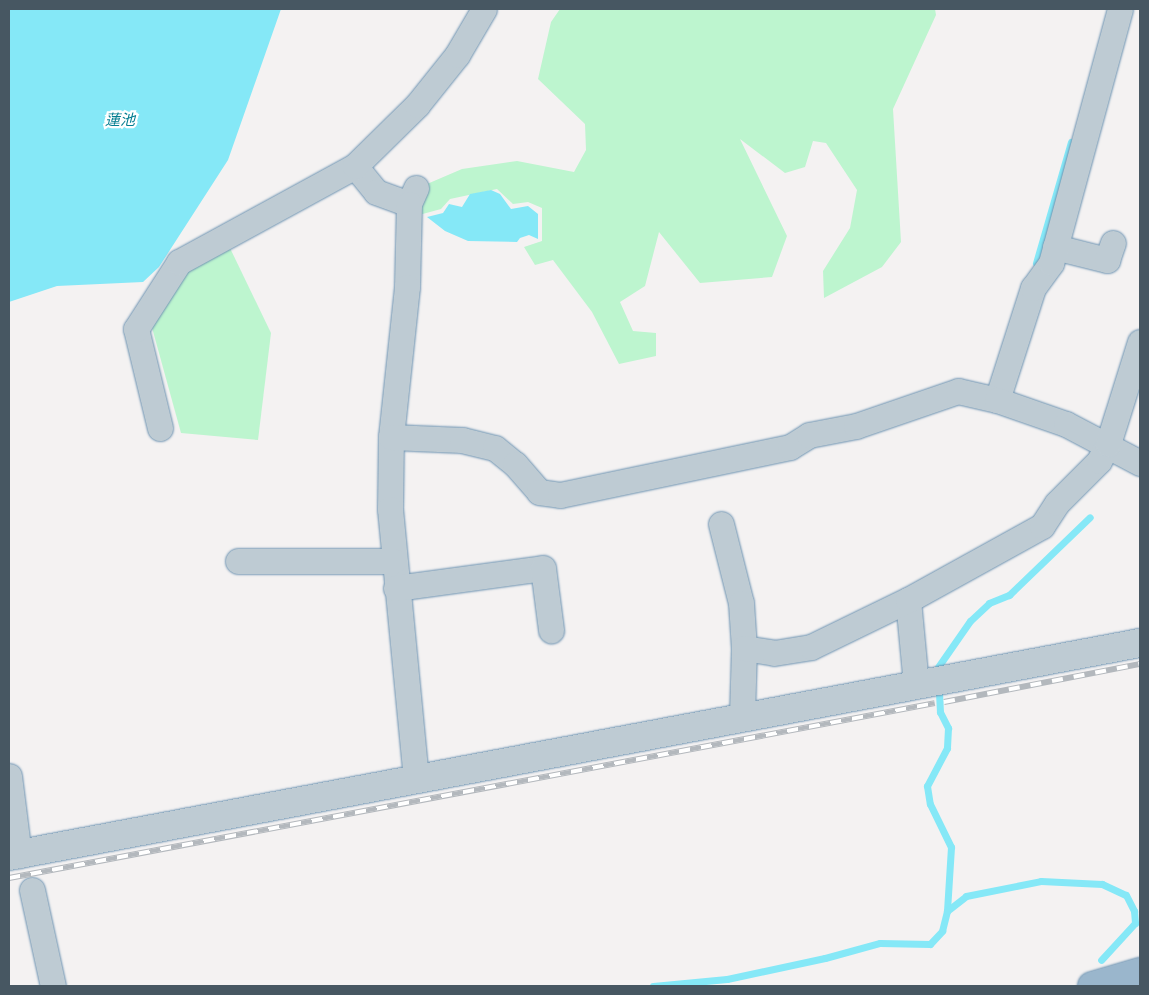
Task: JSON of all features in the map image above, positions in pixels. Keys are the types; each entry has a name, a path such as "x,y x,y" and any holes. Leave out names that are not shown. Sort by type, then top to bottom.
{"highway":[{"path":"1092,986 1140,972"}],"street":[{"path":"160,428 136,329 179,262 355,166 417,106 457,55 484,9"},
{"path":"996,400 1033,288 1051,263 1120,9"},
{"path":"355,166 376,192 413,196 407,287 391,437 390,509 396,588 416,779"},
{"path":"1055,247 1107,260 1113,243"},
{"path":"744,648 774,653 811,647 908,600 1042,526 1058,503 1098,461 1108,444 1140,342"},
{"path":"391,437 462,440 495,448 516,464 539,492 560,495 790,447 809,435 856,426 958,391 996,400 1108,444 1140,463"},
{"path":"721,524 741,603 744,648 742,717"},
{"path":"238,561 394,561"},
{"path":"396,588 543,568 551,630"},
{"path":"908,600 916,685"},
{"path":"9,776 14,855 1140,643"},
{"path":"32,890 53,986"}],"green space":[{"path":"560,9 935,9 936,15 893,109 901,242 882,267 824,298 823,271 850,228 857,190 826,143 813,141 805,167 785,173 740,139 787,236 772,277 700,283 659,232 645,286 620,302 633,331 656,333 656,356 619,364 592,312 553,260 535,265 524,247 542,241 542,208 528,202 513,204 497,189 450,199 441,209 419,215 427,184 462,169 517,161 574,172 586,150 585,124 538,79 551,22"},
{"path":"229,246 271,333 258,440 181,433 151,324 182,273"}],"water":[{"name":"蓮池","path":"9,9 281,9 228,160 159,267 143,282 57,286 9,302"},
{"path":"491,190 500,194 511,209 528,206 538,214 538,239 529,235 520,238 517,242 468,241 445,231 427,217 443,213 449,204 462,207 470,194"}],"waterway":[{"path":"1036,263 1071,142"},
{"path":"938,667 970,621 989,603 1009,595 1090,517"},
{"path":"939,693 940,712 948,728 947,748 927,786 930,804 951,847 947,911"},
{"path":"653,986 727,979 825,958 880,943 930,944 942,931 947,911 966,896 1041,881 1102,884 1126,895 1134,911 1135,923 1101,960"}],"railway":[{"path":"944,702 1140,664"},
{"path":"9,878 935,703"}]}
